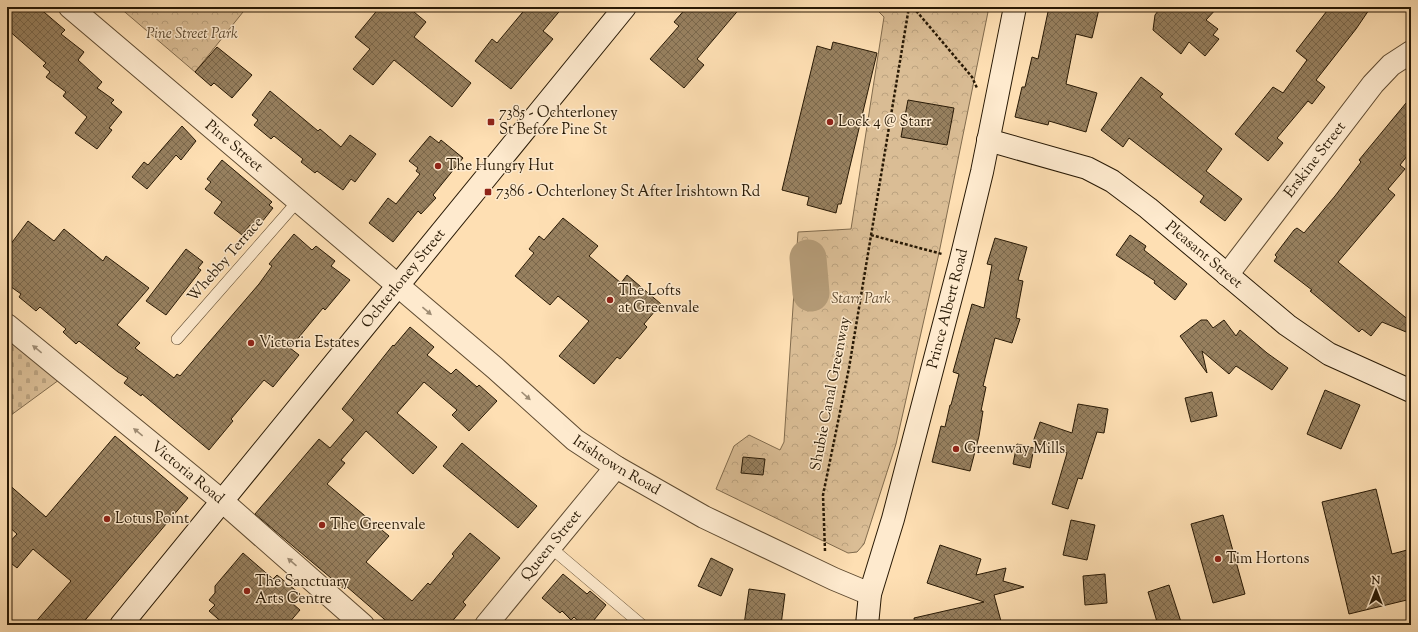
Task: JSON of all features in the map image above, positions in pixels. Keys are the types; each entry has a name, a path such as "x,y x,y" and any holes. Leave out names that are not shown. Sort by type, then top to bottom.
{"street":[{"name":"Pine Street","path":"70,7 397,286"},
{"name":"Ochterloney Street","path":"121,625 625,7"},
{"name":"Prince Albert Road","path":"854,625 868,609 961,259 988,140 1015,7"},
{"name":"Erskine Street","path":"1227,276 1373,84 1391,65 1411,52"},
{"name":"Pleasant Street","path":"988,140 1087,168 1112,181 1148,208 1287,325 1329,354 1411,391"},
{"name":"Irishtown Road","path":"397,286 495,368 575,440 616,467 704,517 824,573 868,609"},
{"name":"Victoria Road","path":"7,324 222,501 363,625"},
{"name":"Queen Street","path":"486,625 616,467"}],"lane":[{"name":"Whebby Terrace","path":"177,339 297,202"},
{"path":"550,547 642,625"}],"path":[{"name":"Shubie Canal Greenway","path":"824,573 826,559 823,496 849,368 908,7"},
{"path":"913,7 972,77 977,90"},
{"path":"871,235 961,259"}],"green space":[{"name":"Pine Street Park","path":"119,7 247,7 195,72"},
{"name":"Starr Park","path":"874,7 989,7 939,253 896,444 864,544 857,552 848,553 716,489 734,446 749,435 780,450 784,442 798,232 851,229 884,17"},
{"path":"7,332 63,377 7,418"}],"building":[{"path":"7,7 38,7 65,30 61,34 84,52 78,60 102,82 97,88 114,100 111,103 122,112 109,128 112,130 97,149 75,133 87,117 63,96 66,92 46,77 50,72 43,66 46,63 7,29"},
{"path":"380,7 408,7 426,22 414,37 471,83 452,107 394,60 373,85 353,69 370,49 355,37"},
{"path":"527,7 563,7 543,31 553,39 511,89 475,61 492,39 497,43"},
{"path":"687,7 741,7 697,59 704,65 684,88 650,59 679,26 674,22"},
{"path":"1049,7 1091,7 1099,9 1092,38 1076,34 1066,84 1097,93 1086,132 1049,121 1048,125 1015,117 1022,87 1025,87 1032,57 1038,59"},
{"path":"1161,7 1218,7 1206,20 1218,29 1213,35 1219,39 1205,56 1189,42 1181,54 1153,30 1155,15"},
{"path":"1330,7 1371,7 1356,29 1316,80 1325,87 1312,104 1308,101 1277,138 1283,143 1268,161 1235,134 1273,87 1283,93 1307,60 1296,51"},
{"name":"Lock 4 @ Starr","path":"833,42 877,53 841,204 838,204 836,213 807,205 809,197 782,190 817,46 831,50"},
{"path":"217,47 252,75 232,98 214,83 211,86 195,72"},
{"path":"1141,77 1163,94 1160,97 1222,149 1206,171 1242,199 1225,221 1200,202 1204,196 1129,138 1123,147 1101,130"},
{"path":"270,91 318,131 320,129 341,147 350,135 376,154 355,182 351,179 343,190 317,171 315,173 301,162 303,159 274,136 271,139 254,125 258,120 252,115"},
{"path":"1411,97 1411,151 1400,165 1405,169 1388,189 1395,195 1338,262 1411,322 1411,334 1382,322 1371,336 1362,329 1359,332 1310,291 1312,290 1274,261 1277,257 1275,255 1294,230 1297,228 1304,233 1361,162 1359,160"},
{"path":"908,100 954,108 947,145 901,137"},
{"path":"182,126 196,141 181,160 176,155 147,189 132,177 144,162 148,165"},
{"path":"430,136 439,143 441,140 463,158 433,195 436,198 421,214 418,211 393,242 369,223 388,198 396,204 420,174 416,171 418,168 409,161"},
{"path":"222,160 272,202 269,205 273,208 258,227 255,224 253,227 250,225 242,235 214,213 222,202 205,189 211,182 207,179"},
{"name":"The Lofts at Greenvale","path":"563,218 598,246 589,256 621,283 627,275 661,304 644,324 647,327 620,359 617,357 594,384 559,356 589,321 558,296 550,305 515,276 534,253 529,249 539,236 544,240"},
{"path":"28,221 54,241 64,229 103,261 106,256 149,288 117,325 140,343 135,348 174,378 177,374 180,376 259,284 272,266 269,264 294,234 312,250 316,246 335,261 331,266 350,280 325,310 323,308 290,348 299,355 273,387 264,380 231,419 233,421 209,450 142,394 141,396 124,383 128,378 118,372 79,341 76,344 63,332 66,329 40,307 36,311 19,297 21,294 7,284 7,249"},
{"path":"1130,235 1146,246 1144,250 1187,284 1175,300 1154,283 1155,281 1116,255"},
{"path":"995,238 1027,247 1018,280 1023,281 1016,318 1020,319 1012,343 995,338 983,386 986,387 981,411 983,411 979,436 970,471 932,462 941,426 945,427 959,374 953,372 972,304 984,308 992,265 987,264"},
{"path":"186,249 203,262 198,268 201,270 166,315 146,301"},
{"path":"1201,320 1207,320 1213,328 1224,320 1236,336 1240,330 1267,353 1288,368 1272,390 1236,366 1229,374 1202,351 1207,373 1180,336"},
{"path":"410,327 434,347 427,355 451,374 456,369 477,387 479,385 497,401 469,431 452,415 457,410 424,382 397,413 437,447 413,474 366,431 341,460 345,463 327,484 389,536 366,562 412,601 428,583 430,585 454,556 452,554 470,533 500,558 463,602 466,605 449,625 391,625 346,586 344,589 255,514 319,439 330,448 354,420 342,409 393,345 394,346"},
{"path":"1325,390 1360,405 1341,449 1307,434"},
{"path":"1212,392 1217,416 1191,422 1185,398"},
{"path":"1078,404 1108,409 1104,433 1097,432 1082,479 1078,478 1068,509 1052,504 1067,453 1033,442 1040,422 1072,433"},
{"name":"Lotus Point","path":"115,436 188,498 81,625 33,625 71,581 33,549 17,568 7,560 7,545 17,534 7,525 7,483 46,517"},
{"path":"462,443 537,506 518,528 443,466"},
{"path":"1017,444 1034,448 1030,468 1013,464"},
{"path":"743,457 765,459 763,475 741,473"},
{"path":"1376,489 1392,554 1411,549 1411,599 1349,614 1322,502"},
{"name":"Tim Hortons","path":"1223,515 1245,594 1213,603 1191,524"},
{"path":"1071,520 1095,525 1087,560 1063,555"},
{"path":"940,545 981,559 976,575 1006,568 1003,581 1024,587 994,595 1002,625 915,625 914,618 984,602 927,583"},
{"path":"243,553 273,579 277,575 300,594 292,603 300,610 287,625 225,625 209,611 215,605 209,600 215,593 215,586"},
{"path":"711,558 733,569 721,596 698,586"},
{"path":"563,574 587,594 590,591 606,605 590,625 583,625 574,617 571,620 562,611 560,613 542,598"},
{"path":"1105,574 1107,603 1085,605 1083,576"},
{"path":"1169,585 1182,625 1158,625 1148,592"},
{"path":"749,589 785,594 781,625 744,625"}],"waterway":[{"path":"808,258 811,293"}],"place":[{"name":"7385 - Ochterloney St Before Pine St","path":"491,122"},
{"name":"Lock 4 @ Starr","path":"830,122"},
{"name":"The Hungry Hut","path":"438,166"},
{"name":"7386 - Ochterloney St After Irishtown Rd","path":"488,192"},
{"name":"The Lofts at Greenvale","path":"610,300"},
{"name":"Victoria Estates","path":"251,343"},
{"name":"Greenway Mills","path":"956,449"},
{"name":"Lotus Point","path":"107,519"},
{"name":"The Greenvale","path":"322,525"},
{"name":"Tim Hortons","path":"1218,559"},
{"name":"The Sanctuary Arts Centre","path":"247,591"}]}
